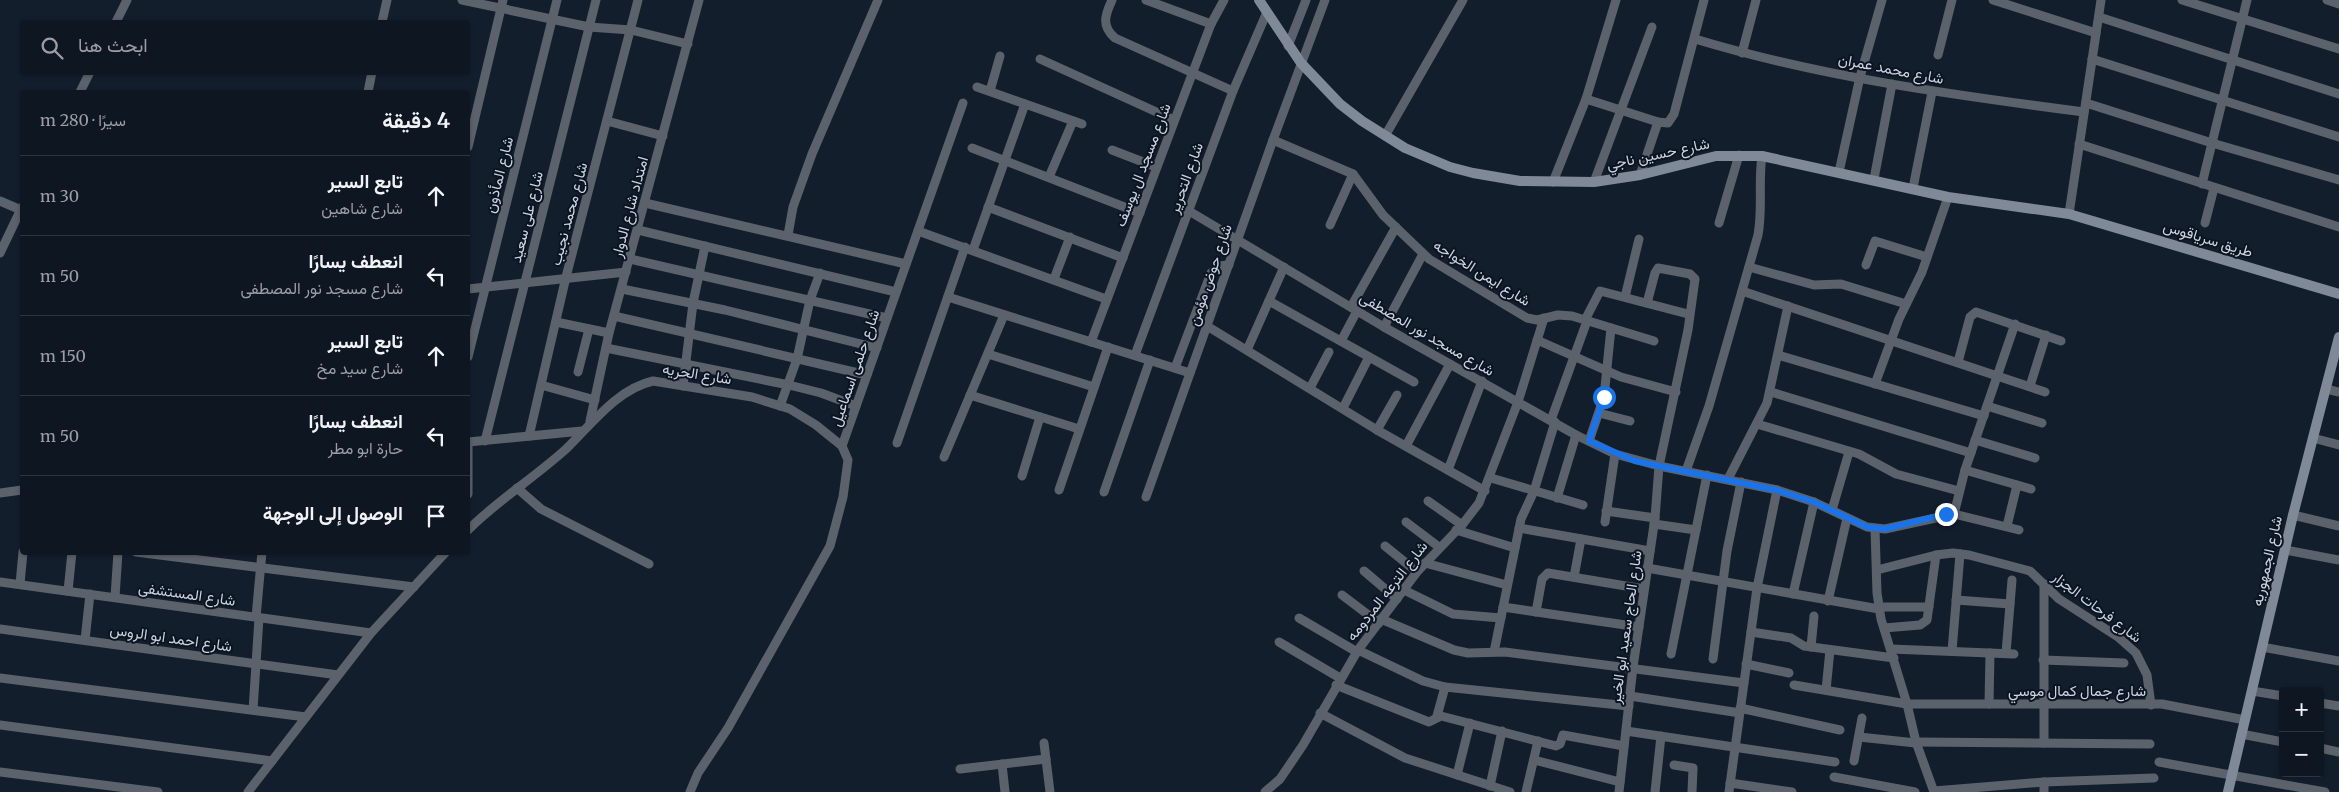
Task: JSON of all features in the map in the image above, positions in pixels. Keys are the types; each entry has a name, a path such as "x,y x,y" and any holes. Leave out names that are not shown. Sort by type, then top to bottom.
{"street":[{"path":"117,20 127,0"},
{"path":"382,20 387,0"},
{"path":"462,0 502,5 552,20 589,27 631,30 688,44"},
{"name":"شارع المأذون","path":"470,349 557,0"},
{"name":"شارع على سعيد","path":"485,441 596,0"},
{"name":"شارع محمد نجيب","path":"529,436 566,278 638,0"},
{"name":"امتداد شارع الدوار","path":"590,422 614,316 699,0"},
{"path":"788,234 793,207 812,154 878,0"},
{"path":"1112,0 1105,19 1109,33 1115,38 1233,90"},
{"path":"1146,0 1211,24"},
{"name":"شارع مسجد ال يوسف","path":"1091,342 1192,72 1211,24 1224,0"},
{"name":"شارع حسين ناجي","path":"1259,0 1301,63 1340,104 1405,148 1450,167 1496,178 1553,182 1594,182 1640,175 1693,160 1739,155 1762,156 1948,196 2069,214"},
{"path":"1288,46 1306,0"},
{"name":"شارع حوض مؤمن","path":"1146,497 1325,0"},
{"path":"1385,136 1463,0"},
{"path":"1553,182 1586,99 1616,0"},
{"path":"1586,99 1658,122 1668,123 1672,120 1704,0"},
{"path":"1742,53 1756,0"},
{"path":"1839,172 1860,77 1882,0"},
{"path":"1938,55 1952,0"},
{"path":"1993,0 2011,3 2096,34"},
{"path":"2069,214 2101,0"},
{"path":"2182,0 2339,49"},
{"path":"2202,184 2247,0"},
{"path":"2327,0 2339,4"},
{"path":"470,139 502,5"},
{"name":"شارع التحرير","path":"1135,355 1233,90 1267,12"},
{"path":"2098,17 2339,94"},
{"path":"1594,182 1652,27"},
{"name":"شارع محمد عمران","path":"1695,38 1742,53 1932,92 2085,107 2339,180"},
{"path":"990,91 1000,56"},
{"path":"2092,58 2339,137"},
{"path":"1040,59 1174,120"},
{"path":"81,90 88,75"},
{"path":"368,90 371,75"},
{"path":"1874,180 1892,84"},
{"path":"977,87 1082,124"},
{"path":"1913,188 1932,92"},
{"name":"شارع حلمى اسماعيل","path":"690,792 698,773 728,728 830,546 848,470 846,453 842,446 963,103"},
{"path":"897,443 948,297 988,207 1025,104"},
{"path":"1049,177 1072,121"},
{"path":"607,122 663,136"},
{"path":"1640,175 1658,122"},
{"path":"1273,140 1353,174 1330,225"},
{"path":"2080,144 2339,228"},
{"path":"972,148 1140,213"},
{"path":"1112,150 1156,167"},
{"path":"1719,223 1739,155"},
{"path":"1686,471 1709,406 1760,224 1762,156"},
{"name":"شارع ايمن الخواجه","path":"1353,174 1378,209 1424,254 1460,279 1527,318 1538,320 1565,315 1654,341"},
{"path":"2205,223 2214,188"},
{"path":"1875,384 1891,340 1927,258 1948,196"},
{"path":"0,201 20,207"},
{"path":"645,203 788,234 906,264"},
{"path":"988,207 1123,258"},
{"name":"شارع مسجد نور المصطفى","path":"1189,211 1384,327 1576,435 1615,454 1658,466 1776,490 1814,502 1846,518 1875,529"},
{"path":"0,253 20,212"},
{"name":"طريق سرياقوس","path":"2069,214 2339,294"},
{"path":"1341,341 1354,309 1396,227"},
{"path":"638,230 896,292"},
{"path":"918,231 1106,299"},
{"path":"1054,279 1070,237"},
{"path":"1625,298 1639,239"},
{"path":"1866,265 1875,241 1927,258"},
{"path":"683,386 693,303 705,246"},
{"path":"1384,327 1424,254"},
{"path":"630,260 887,318"},
{"path":"1175,368 1211,273 1219,266 1229,265"},
{"path":"1247,350 1284,267"},
{"path":"1749,267 1814,285 1841,284 1906,304"},
{"name":"شارع الحاج سعيد ابو الخير","path":"1619,787 1633,667 1654,521 1658,466 1676,392 1688,330 1688,314 1695,283 1690,274 1658,268 1654,273 1646,303"},
{"path":"470,289 626,272"},
{"path":"780,406 797,359 802,329 820,273"},
{"path":"622,289 693,303 876,348"},
{"path":"1494,652 1519,528 1534,491 1553,421 1586,320 1598,292 1602,291 1688,314"},
{"path":"1742,291 2045,392"},
{"path":"948,297 1190,372"},
{"path":"1269,301 1414,382"},
{"path":"1728,479 1757,424 1771,392 1788,306"},
{"path":"1958,362 1972,314 1980,311 2061,341"},
{"path":"944,457 1004,314"},
{"path":"614,316 867,376"},
{"name":"شارع الترعه المردومه","path":"1265,792 1280,779 1358,651 1417,572 1459,528 1485,491 1518,402 1544,318"},
{"path":"556,322 610,333"},
{"path":"1954,514 1970,453 2014,324"},
{"path":"1207,326 1378,430 1485,491"},
{"path":"1589,441 1604,397 1611,328"},
{"path":"578,372 589,329"},
{"path":"2030,386 2046,335"},
{"path":"1537,340 1606,371 1676,392"},
{"name":"شارع الجمهوريه","path":"2228,792 2293,515 2338,342"},
{"path":"1059,490 1108,347"},
{"path":"606,348 788,384 821,392 856,406"},
{"path":"1310,388 1329,352"},
{"path":"988,354 1094,387"},
{"path":"1778,355 1984,416"},
{"path":"1343,408 1369,357"},
{"path":"1104,492 1150,360"},
{"path":"1406,446 1450,364"},
{"name":"شارع الحريه","path":"470,528 566,448 590,422 641,384 653,381 752,397 780,406 816,425 842,446"},
{"path":"1448,470 1482,381"},
{"path":"541,385 595,400"},
{"path":"2326,389 2339,392"},
{"path":"1771,392 1970,453"},
{"path":"970,395 1079,429"},
{"path":"1378,430 1397,395"},
{"path":"1987,406 2042,423"},
{"path":"1599,413 1630,421"},
{"path":"1022,476 1040,417"},
{"path":"1757,424 1867,458 1896,474 1959,491"},
{"path":"470,442 582,430"},
{"path":"1557,498 1576,435"},
{"path":"2313,438 2339,445"},
{"path":"1975,440 2035,458"},
{"path":"1832,510 1849,452"},
{"path":"1605,522 1615,454"},
{"path":"1965,470 2032,489"},
{"path":"1671,654 1707,476"},
{"path":"1490,478 1584,505"},
{"path":"1713,659 1741,482"},
{"path":"2007,526 2017,485"},
{"path":"517,488 541,509 649,564"},
{"path":"0,493 20,490"},
{"path":"1776,490 1757,588 1729,787 1792,792"},
{"path":"1428,500 1459,528 1515,548"},
{"path":"1793,594 1814,502"},
{"path":"1606,511 1696,530"},
{"path":"2019,530 1954,514 1894,527 1875,529 1879,608 1907,704 1916,743 1934,791 2044,782 2154,778"},
{"path":"2293,515 2339,526"},
{"path":"1828,601 1846,518"},
{"path":"1406,522 1439,547"},
{"path":"1519,528 1650,550"},
{"path":"1574,577 1581,539"},
{"path":"1385,546 1417,572"},
{"path":"2285,550 2339,560"},
{"path":"1952,651 1960,554"},
{"name":"شارع فرحات الجزار","path":"1877,570 1936,555 1960,554 2030,570 2059,598 2118,637 2136,653 2147,675 2151,704"},
{"path":"20,584 23,555"},
{"path":"68,591 72,555"},
{"path":"115,597 118,555"},
{"path":"185,555 216,557 261,567 414,587"},
{"path":"253,710 262,555"},
{"path":"248,792 371,633 443,555"},
{"path":"1884,628 1924,624 1927,620 1936,555"},
{"path":"1425,563 1508,585"},
{"path":"1647,568 1828,601 1879,608 1929,607"},
{"path":"1364,571 1397,599"},
{"path":"1536,612 1544,576 1548,573 1644,589"},
{"path":"1751,632 1791,638 1801,645 1830,650 1892,653 1952,651 2010,653 2012,580"},
{"name":"شارع المستشفى","path":"0,582 371,633"},
{"path":"2044,584 2042,705 2044,743"},
{"path":"1404,590 1450,613 1501,618"},
{"path":"85,640 90,594"},
{"path":"1342,595 1380,621 1454,650 1468,653 1494,652 1633,667 1744,683"},
{"path":"1956,600 2010,604"},
{"path":"1503,607 1639,627"},
{"path":"1811,647 1814,616"},
{"path":"1299,618 1358,651 1423,681 1445,687 1740,710 1840,730"},
{"name":"شارع احمد ابو الروس","path":"0,629 338,675"},
{"path":"1279,642 1338,681 1429,722 1433,722 1437,716 1445,687"},
{"path":"2262,646 2339,662"},
{"path":"1826,690 1830,650"},
{"path":"1989,704 1990,653"},
{"path":"2043,660 2124,663"},
{"path":"1746,664 1789,673"},
{"path":"0,678 306,717"},
{"name":"شارع جمال كمال موسي","path":"1794,685 1907,704 2174,705 2245,720"},
{"path":"2252,691 2279,695"},
{"path":"2324,704 2339,706"},
{"path":"1320,713 1404,758 1510,792"},
{"path":"1437,716 1558,746 1563,735 1624,746"},
{"path":"1854,761 1856,740 1859,736 1862,718"},
{"path":"1457,775 1470,723"},
{"path":"0,725 272,761"},
{"path":"1490,786 1502,731"},
{"path":"1626,731 1835,762"},
{"path":"2241,734 2279,741"},
{"path":"1655,792 1661,736"},
{"path":"1859,736 1916,743 2150,744"},
{"path":"1526,792 1538,741"},
{"path":"1044,743 1050,792"},
{"path":"2324,749 2339,752"},
{"path":"960,769 1046,760"},
{"path":"1534,760 1619,787"},
{"path":"2160,762 2325,792"},
{"path":"1002,764 1005,792"},
{"path":"1674,765 1693,768 1692,792"},
{"path":"0,772 158,792"},
{"path":"1834,778 1915,792"},
{"path":"2044,782 2044,792"}],"route":[{"path":"1604,397 1589,441 1615,454 1635,461 1776,490 1814,502 1859,524 1875,529 1885,529 1946,514"}]}
